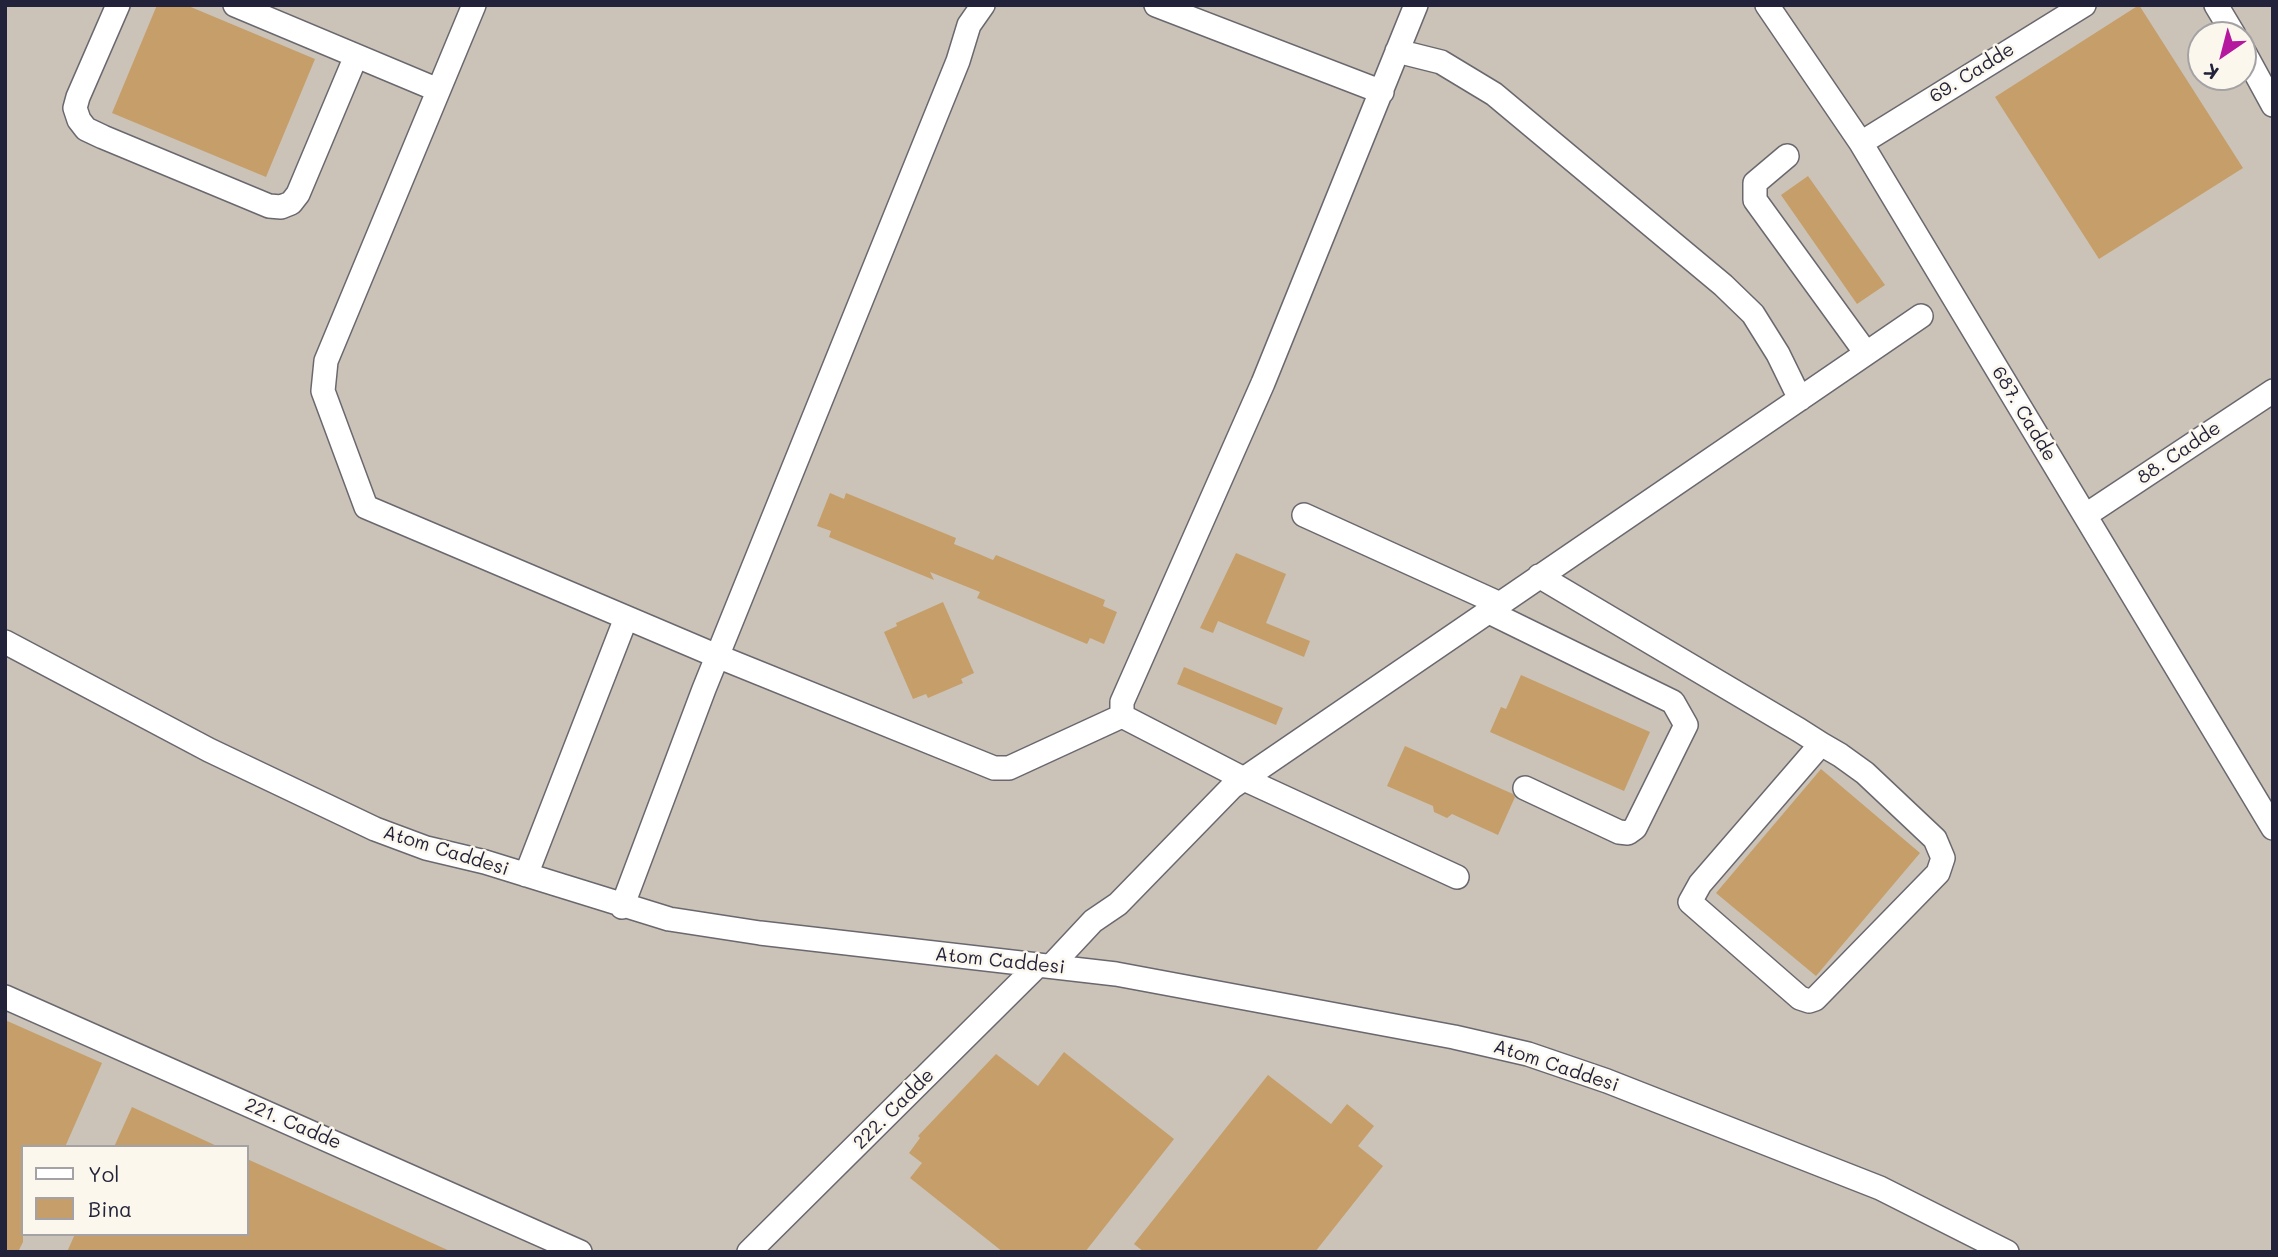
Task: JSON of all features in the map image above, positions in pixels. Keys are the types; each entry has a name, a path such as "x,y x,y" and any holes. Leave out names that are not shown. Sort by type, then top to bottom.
{"street":[{"path":"118,5 78,97 75,108 79,120 86,129 103,137 269,206 281,207 291,203 298,194 356,56"},
{"path":"235,5 438,90"},
{"path":"474,5 326,361 323,391 363,503 373,513 718,656 1002,769 1122,716"},
{"path":"622,906 718,656 958,61 969,25 983,5"},
{"path":"1156,5 1382,92"},
{"path":"1122,716 1122,702 1263,383 1416,5"},
{"name":"687. Cadde","path":"1767,5 1861,143 2273,828"},
{"name":"69. Cadde","path":"1861,143 2084,5"},
{"path":"2216,5 2226,21"},
{"path":"1397,52 1441,62 1494,94 1723,285 1753,314 1778,354 1800,399"},
{"path":"2257,76 2273,105"},
{"path":"1787,156 1755,183 1755,201 1866,353"},
{"name":"222. Cadde","path":"749,1252 1044,966 1093,921 1118,904 1244,779 1921,316"},
{"name":"88. Cadde","path":"2086,515 2273,391"},
{"path":"1304,514 1493,607 1673,702 1679,708 1686,725 1634,828 1628,833 1619,832 1525,788"},
{"path":"1539,576 1821,744 1865,773 1917,819 1935,839 1943,858 1938,873 1815,999 1809,1001 1800,998 1690,902 1700,884 1821,744"},
{"path":"526,875 626,618"},
{"name":"Atom Caddesi","path":"5,642 209,750 375,829 426,848 526,875 669,919 760,933 1143,979 1454,1037 1528,1054 1607,1081 1880,1188 2007,1252"},
{"path":"1122,716 1244,779 1457,877"},
{"name":"221. Cadde","path":"5,997 580,1252"}],"shaded area":[{"path":"5,5 2273,5 2273,1252 5,1252"}],"building":[{"path":"157,5 186,5 315,59 266,177 112,113"},
{"path":"2139,5 2187,80 2187,91 2194,91 2243,168 2099,259 1995,97"},
{"path":"1808,176 1885,285 1857,304 1781,195"},
{"path":"830,493 844,499 846,493 956,538 954,544 993,560 996,555 1105,600 1103,606 1117,612 1104,644 1090,638 1087,644 977,598 980,592 930,572 934,580 829,537 831,531 817,526"},
{"path":"1236,553 1286,574 1266,623 1310,641 1304,657 1218,621 1213,633 1200,628"},
{"path":"943,602 974,673 961,679 963,683 928,698 926,694 913,699 884,632 897,626 896,623"},
{"path":"1184,667 1283,708 1276,725 1177,684"},
{"path":"1521,675 1650,732 1624,791 1490,732 1501,707 1506,709"},
{"path":"1405,746 1513,794 1515,797 1498,835 1452,814 1447,818 1434,812 1433,806 1387,786"},
{"path":"1821,769 1920,853 1816,976 1716,893"},
{"path":"5,1020 102,1063 66,1145 21,1145 23,1242 18,1252 5,1252"},
{"path":"1064,1052 1174,1139 1085,1252 1003,1252 910,1178 922,1163 909,1153 920,1138 918,1136 996,1054 1038,1086"},
{"path":"1268,1075 1331,1124 1347,1104 1374,1126 1358,1146 1383,1166 1315,1252 1144,1252 1134,1244"},
{"path":"132,1107 215,1145 115,1145"},
{"path":"248,1159 452,1252 67,1252 74,1236 248,1236"}]}
